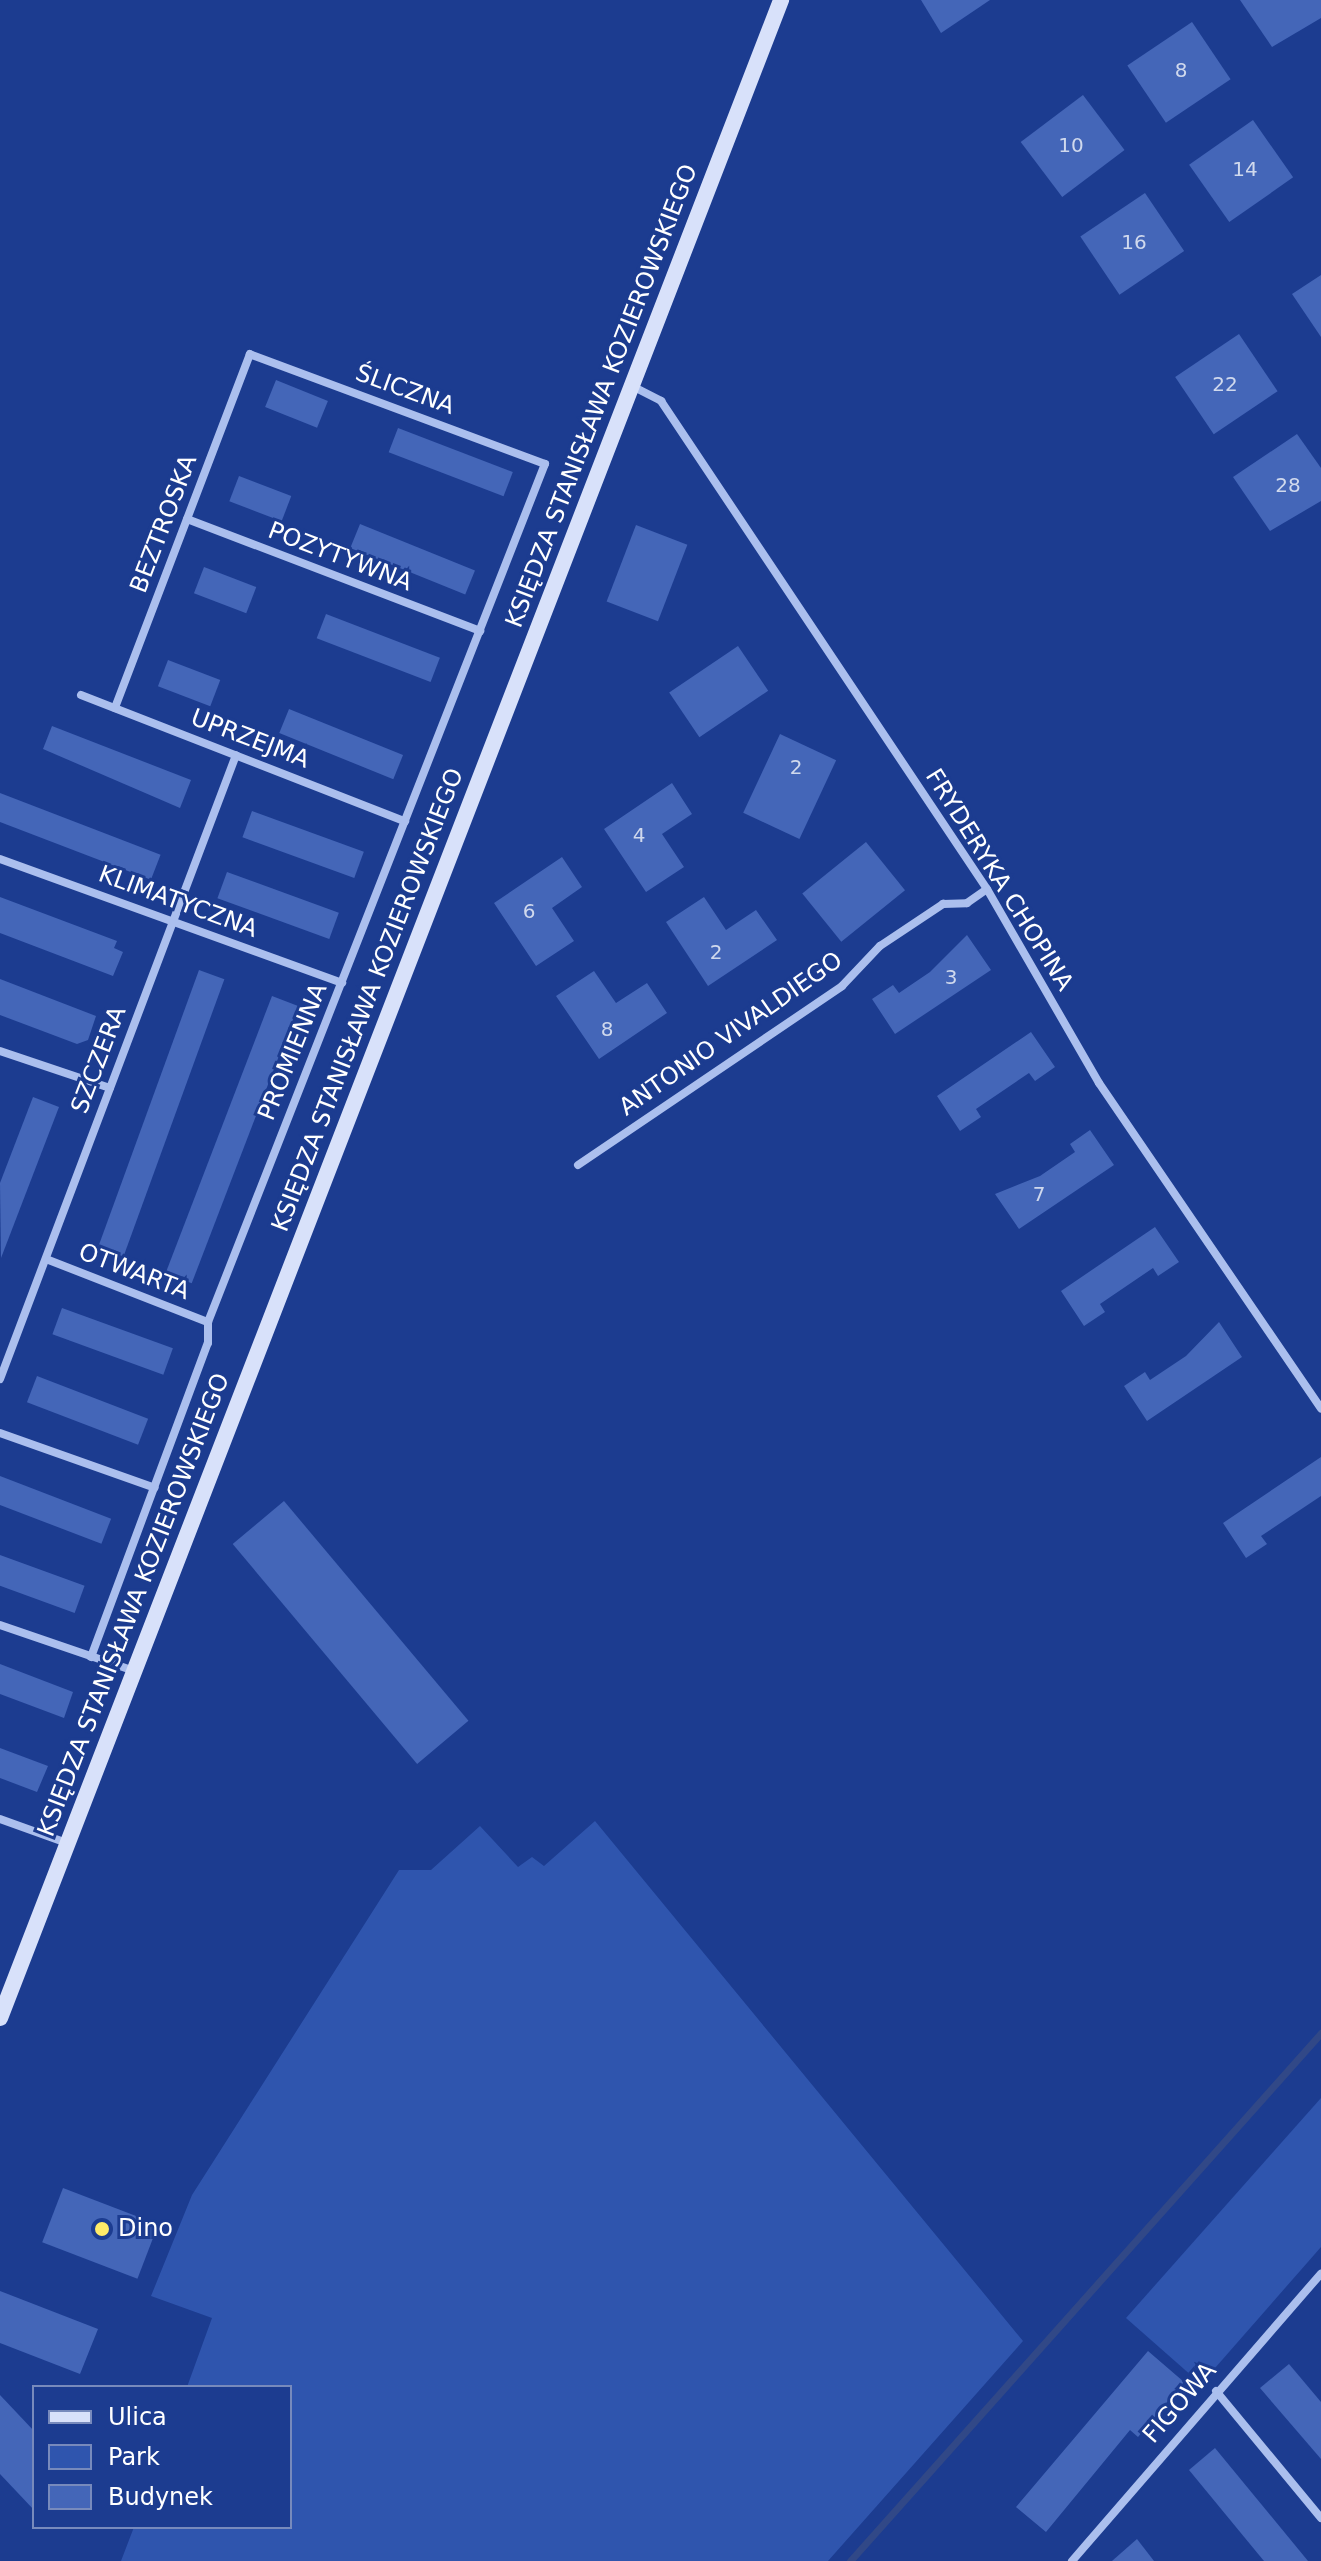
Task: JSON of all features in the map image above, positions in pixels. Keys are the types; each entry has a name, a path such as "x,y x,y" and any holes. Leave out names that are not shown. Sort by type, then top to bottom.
{"street":[{"name":"KSIĘDZA STANISŁAWA KOZIEROWSKIEGO","path":"0,2018 781,0"},
{"name":"ŚLICZNA","path":"250,354 545,464"},
{"name":"BEZTROSKA","path":"115,708 250,354"},
{"name":"FRYDERYKA CHOPINA","path":"631,385 661,401 987,889 1099,1083 1321,1409"},
{"name":"PROMIENNA","path":"91,1657 208,1343 208,1322 545,464"},
{"name":"POZYTYWNA","path":"187,519 480,631"},
{"name":"UPRZEJMA","path":"81,695 405,821"},
{"name":"SZCZERA","path":"0,1379 236,755"},
{"name":"KLIMATYCZNA","path":"0,859 342,983"},
{"name":"ANTONIO VIVALDIEGO","path":"578,1165 842,986 880,946 943,904 967,903 987,889"},
{"path":"0,1051 110,1088"},
{"name":"OTWARTA","path":"46,1259 208,1322"},
{"path":"0,1433 155,1488"},
{"path":"0,1625 134,1671"},
{"path":"0,1819 68,1843"},
{"name":"FIGOWA","path":"1072,2561 1216,2391 1321,2274"},
{"path":"1216,2391 1321,2518"}],"green space":[{"path":"595,1821 1023,2341 828,2561 121,2561 133,2529 292,2529 292,2385 188,2385 212,2318 151,2296 192,2195 399,1870 431,1870 480,1826 518,1867 532,1857 544,1866"},
{"path":"1321,2098 1321,2247 1201,2384 1126,2318"}],"building":[{"path":"921,0 990,0 941,33"},
{"path":"1240,0 1321,0 1321,18 1272,47"},
{"path":"1192,22 1231,79 1166,123 1127,66"},
{"path":"1083,95 1125,150 1062,197 1021,142"},
{"path":"1253,120 1293,177 1229,222 1189,165"},
{"path":"1145,193 1184,251 1119,295 1080,237"},
{"path":"1321,275 1321,337 1292,294"},
{"path":"1239,334 1278,391 1214,434 1175,377"},
{"path":"276,380 328,401 317,428 265,407"},
{"path":"398,428 513,472 504,496 389,452"},
{"path":"1297,434 1321,468 1321,501 1270,531 1233,477"},
{"path":"239,476 291,496 282,521 229,501"},
{"path":"360,524 475,570 465,595 350,548"},
{"path":"636,525 687,545 658,621 607,602"},
{"path":"204,567 256,587 246,613 194,593"},
{"path":"326,614 440,658 431,682 317,638"},
{"path":"738,646 768,691 699,737 669,692"},
{"path":"168,660 220,680 210,706 158,686"},
{"path":"289,709 403,755 393,779 279,733"},
{"path":"52,726 191,780 180,808 43,749"},
{"path":"780,734 836,760 799,839 743,813"},
{"path":"672,783 692,814 662,834 684,867 646,892 604,829"},
{"path":"0,793 161,855 151,880 0,822"},
{"path":"252,811 364,852 354,878 242,837"},
{"path":"866,842 905,890 841,942 802,894"},
{"path":"562,857 582,887 552,908 574,941 536,966 494,903"},
{"path":"227,872 339,913 329,939 217,898"},
{"path":"0,897 117,941 114,948 123,952 113,976 0,933"},
{"path":"704,897 726,930 756,910 777,940 708,986 666,922"},
{"path":"967,935 991,970 895,1034 872,999 893,985 899,993 930,972"},
{"path":"199,970 224,979 123,1256 98,1247"},
{"path":"594,971 616,1003 647,983 667,1013 599,1059 556,996"},
{"path":"0,979 96,1016 88,1040 77,1044 0,1015"},
{"path":"272,996 298,1006 192,1283 166,1273"},
{"path":"1031,1032 1055,1067 1035,1081 1029,1073 976,1109 981,1117 960,1131 937,1096"},
{"path":"33,1097 59,1107 1,1258 0,1183"},
{"path":"1090,1130 1114,1165 1019,1229 995,1194 1040,1176 1075,1152 1070,1144"},
{"path":"1155,1227 1179,1262 1158,1276 1153,1268 1100,1304 1105,1312 1084,1326 1061,1291"},
{"path":"62,1308 173,1348 163,1375 52,1334"},
{"path":"1219,1322 1242,1357 1147,1421 1124,1386 1145,1372 1150,1380 1186,1356"},
{"path":"37,1376 148,1419 138,1445 27,1402"},
{"path":"1321,1457 1321,1496 1261,1536 1267,1544 1246,1558 1223,1523"},
{"path":"0,1476 111,1519 101,1544 0,1505"},
{"path":"284,1501 468,1721 417,1764 233,1544"},
{"path":"0,1555 85,1586 75,1613 0,1586"},
{"path":"0,1664 73,1692 64,1718 0,1694"},
{"path":"0,1748 48,1766 37,1792 0,1778"},
{"name":"Dino","path":"63,2188 158,2225 137,2279 42,2242"},
{"path":"0,2291 98,2329 80,2374 0,2343"},
{"path":"1148,2351 1184,2382 1138,2437 1130,2430 1046,2532 1016,2507"},
{"path":"1289,2364 1321,2402 1321,2459 1260,2388"},
{"path":"0,2395 32,2429 32,2508 0,2474"},
{"path":"1215,2448 1308,2561 1264,2561 1189,2470"},
{"path":"1137,2539 1154,2561 1112,2561"}],"waterway":[{"path":"850,2561 1321,2033"}],"place":[{"name":"Dino","path":"102,2229"}]}
